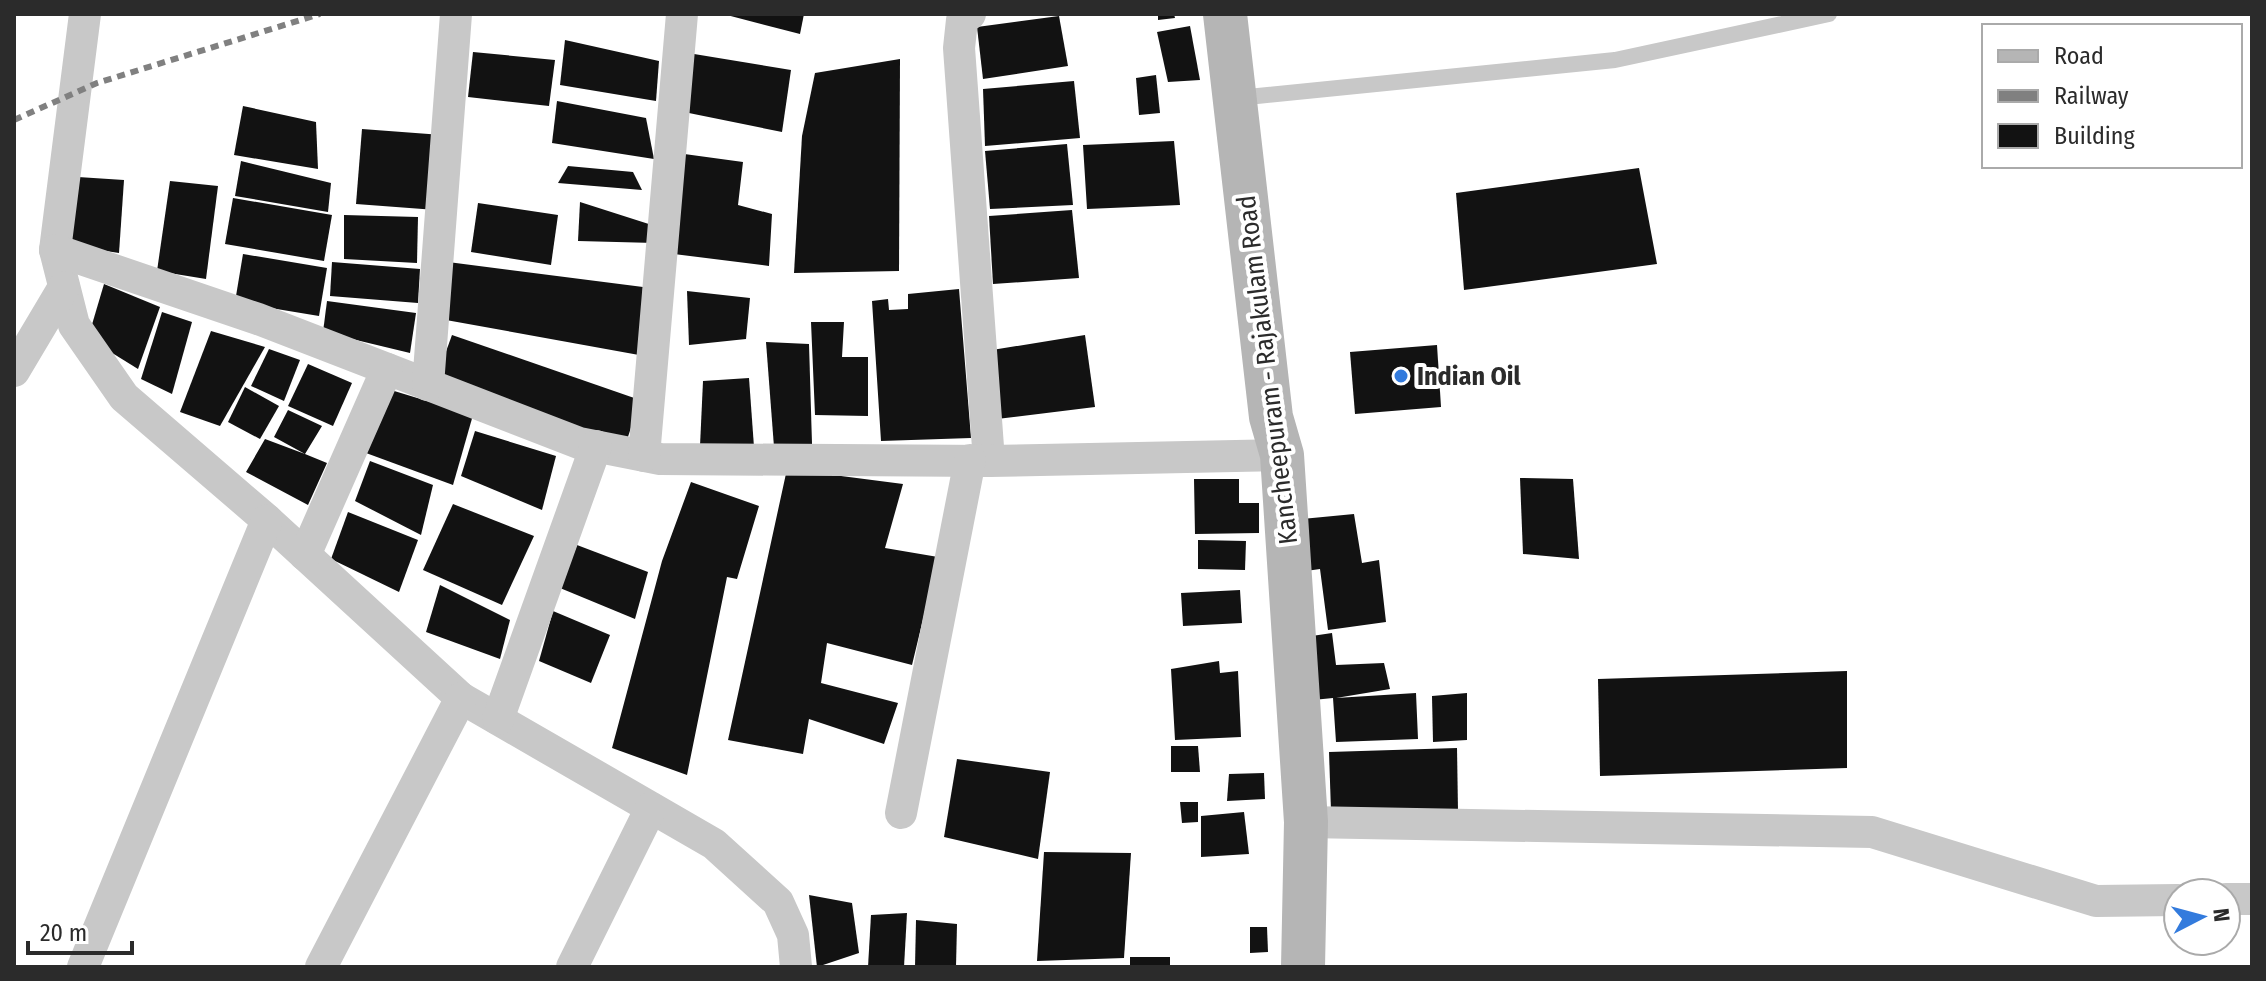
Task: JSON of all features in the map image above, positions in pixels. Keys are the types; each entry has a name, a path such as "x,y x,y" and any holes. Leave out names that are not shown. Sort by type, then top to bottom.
{"main road":[{"name":"Kancheepuram - Rajakulam Road","path":"1225,14 1271,417 1282,455 1306,822 1303,967"}],"street":[{"path":"85,14 55,250 74,325 124,397 267,520 461,698 714,844 778,902 793,935 796,967"},
{"path":"428,385 456,14"},
{"path":"644,456 682,14"},
{"path":"901,813 980,460 959,48 962,20 970,14"},
{"path":"55,250 258,319 579,443 660,459 980,460 1282,455"},
{"path":"14,371 64,287"},
{"path":"305,555 387,369"},
{"path":"498,719 596,446"},
{"path":"83,967 267,520"},
{"path":"321,967 461,698"},
{"path":"572,967 651,808"},
{"path":"1306,822 1872,832 2096,901 2162,900"}],"lane":[{"path":"1235,99 1615,60 1829,14"}],"building":[{"path":"723,14 804,14 800,34"},
{"path":"1158,14 1174,14 1175,18 1158,20"},
{"path":"1059,16 1068,66 983,79 977,27"},
{"path":"1190,26 1200,80 1168,82 1157,32"},
{"path":"565,40 659,61 656,101 560,85"},
{"path":"473,52 555,60 549,106 468,97"},
{"path":"688,53 791,70 782,132 679,111"},
{"path":"900,59 899,271 794,273 802,136 815,73"},
{"path":"1156,75 1160,113 1139,115 1136,78"},
{"path":"1074,81 1080,138 985,146 983,89"},
{"path":"557,101 646,118 654,159 552,143"},
{"path":"243,106 316,122 318,169 234,155"},
{"path":"362,129 442,135 436,210 356,204"},
{"path":"1174,141 1180,205 1087,209 1083,145"},
{"path":"1067,144 1073,205 990,209 985,151"},
{"path":"677,153 743,162 738,205 772,214 769,266 666,253"},
{"path":"241,161 331,183 328,212 235,196"},
{"path":"568,166 633,172 642,190 558,183"},
{"path":"1639,168 1657,264 1464,290 1456,193"},
{"path":"78,177 124,180 119,253 67,245"},
{"path":"170,181 218,186 206,279 157,271"},
{"path":"233,198 332,215 324,261 225,244"},
{"path":"580,202 655,226 655,243 578,241"},
{"path":"478,203 558,215 551,265 471,252"},
{"path":"1072,210 1079,278 993,284 989,216"},
{"path":"344,215 418,217 417,263 344,259"},
{"path":"243,254 327,268 319,316 235,302"},
{"path":"332,262 420,269 418,303 330,296"},
{"path":"448,262 643,287 639,355 446,320"},
{"path":"104,284 160,307 138,369 88,338"},
{"path":"959,289 971,438 881,441 872,301 888,299 889,310 908,309 908,294"},
{"path":"687,291 750,298 746,339 689,345"},
{"path":"327,301 416,313 410,353 323,332"},
{"path":"162,312 192,322 172,394 141,379"},
{"path":"811,322 844,322 842,357 868,357 868,416 815,415"},
{"path":"211,331 265,347 220,426 180,412"},
{"path":"452,335 640,400 625,446 436,379"},
{"path":"1085,335 1095,407 997,419 992,350"},
{"path":"766,342 809,344 812,444 774,447"},
{"path":"1437,345 1441,407 1355,414 1350,352"},
{"path":"269,349 300,360 284,401 251,386"},
{"path":"308,364 352,383 333,426 288,406"},
{"path":"749,378 754,447 700,446 703,381"},
{"path":"245,387 279,406 260,439 228,422"},
{"path":"391,390 473,415 453,485 366,453"},
{"path":"288,410 322,426 305,454 274,437"},
{"path":"475,431 556,456 542,510 461,476"},
{"path":"265,439 327,463 308,505 246,472"},
{"path":"370,461 433,485 421,535 355,501"},
{"path":"787,469 903,484 885,548 938,557 912,665 827,643 821,683 898,703 884,744 809,719 803,754 728,740"},
{"path":"1520,478 1573,479 1579,559 1523,554"},
{"path":"1194,479 1239,479 1239,503 1259,503 1259,533 1195,534"},
{"path":"691,482 759,506 737,579 727,577 687,775 612,748 662,561"},
{"path":"453,504 534,536 502,605 423,570"},
{"path":"348,512 418,540 399,592 331,559"},
{"path":"1354,514 1362,563 1379,560 1386,622 1328,630 1320,569 1306,571 1302,519"},
{"path":"1198,540 1246,541 1245,570 1198,569"},
{"path":"577,545 648,572 635,619 560,588"},
{"path":"440,585 510,620 500,659 426,632"},
{"path":"1240,590 1242,623 1183,626 1181,593"},
{"path":"553,611 610,635 591,683 539,661"},
{"path":"1332,633 1336,665 1384,663 1390,689 1336,698 1416,693 1418,739 1336,742 1333,698 1313,700 1305,637"},
{"path":"1219,661 1220,673 1238,671 1241,737 1175,740 1171,669"},
{"path":"1847,671 1847,768 1600,776 1598,679"},
{"path":"1467,693 1467,740 1433,742 1432,696"},
{"path":"1171,746 1198,746 1200,772 1171,772"},
{"path":"1457,748 1458,812 1331,811 1329,752"},
{"path":"957,759 1050,772 1038,859 944,837"},
{"path":"1264,773 1265,799 1227,801 1229,774"},
{"path":"1180,802 1198,802 1198,822 1182,823"},
{"path":"1244,812 1249,854 1201,857 1201,816"},
{"path":"1044,852 1131,853 1124,958 1037,961"},
{"path":"809,895 852,903 859,953 817,967"},
{"path":"907,913 904,967 868,967 871,915"},
{"path":"916,920 957,924 956,967 915,967"},
{"path":"1250,927 1267,927 1268,952 1250,953"},
{"path":"1130,957 1170,957 1170,967 1130,967"}],"railway":[{"path":"14,120 97,83 320,14"}],"place":[{"name":"Indian Oil","path":"1401,376"}]}
